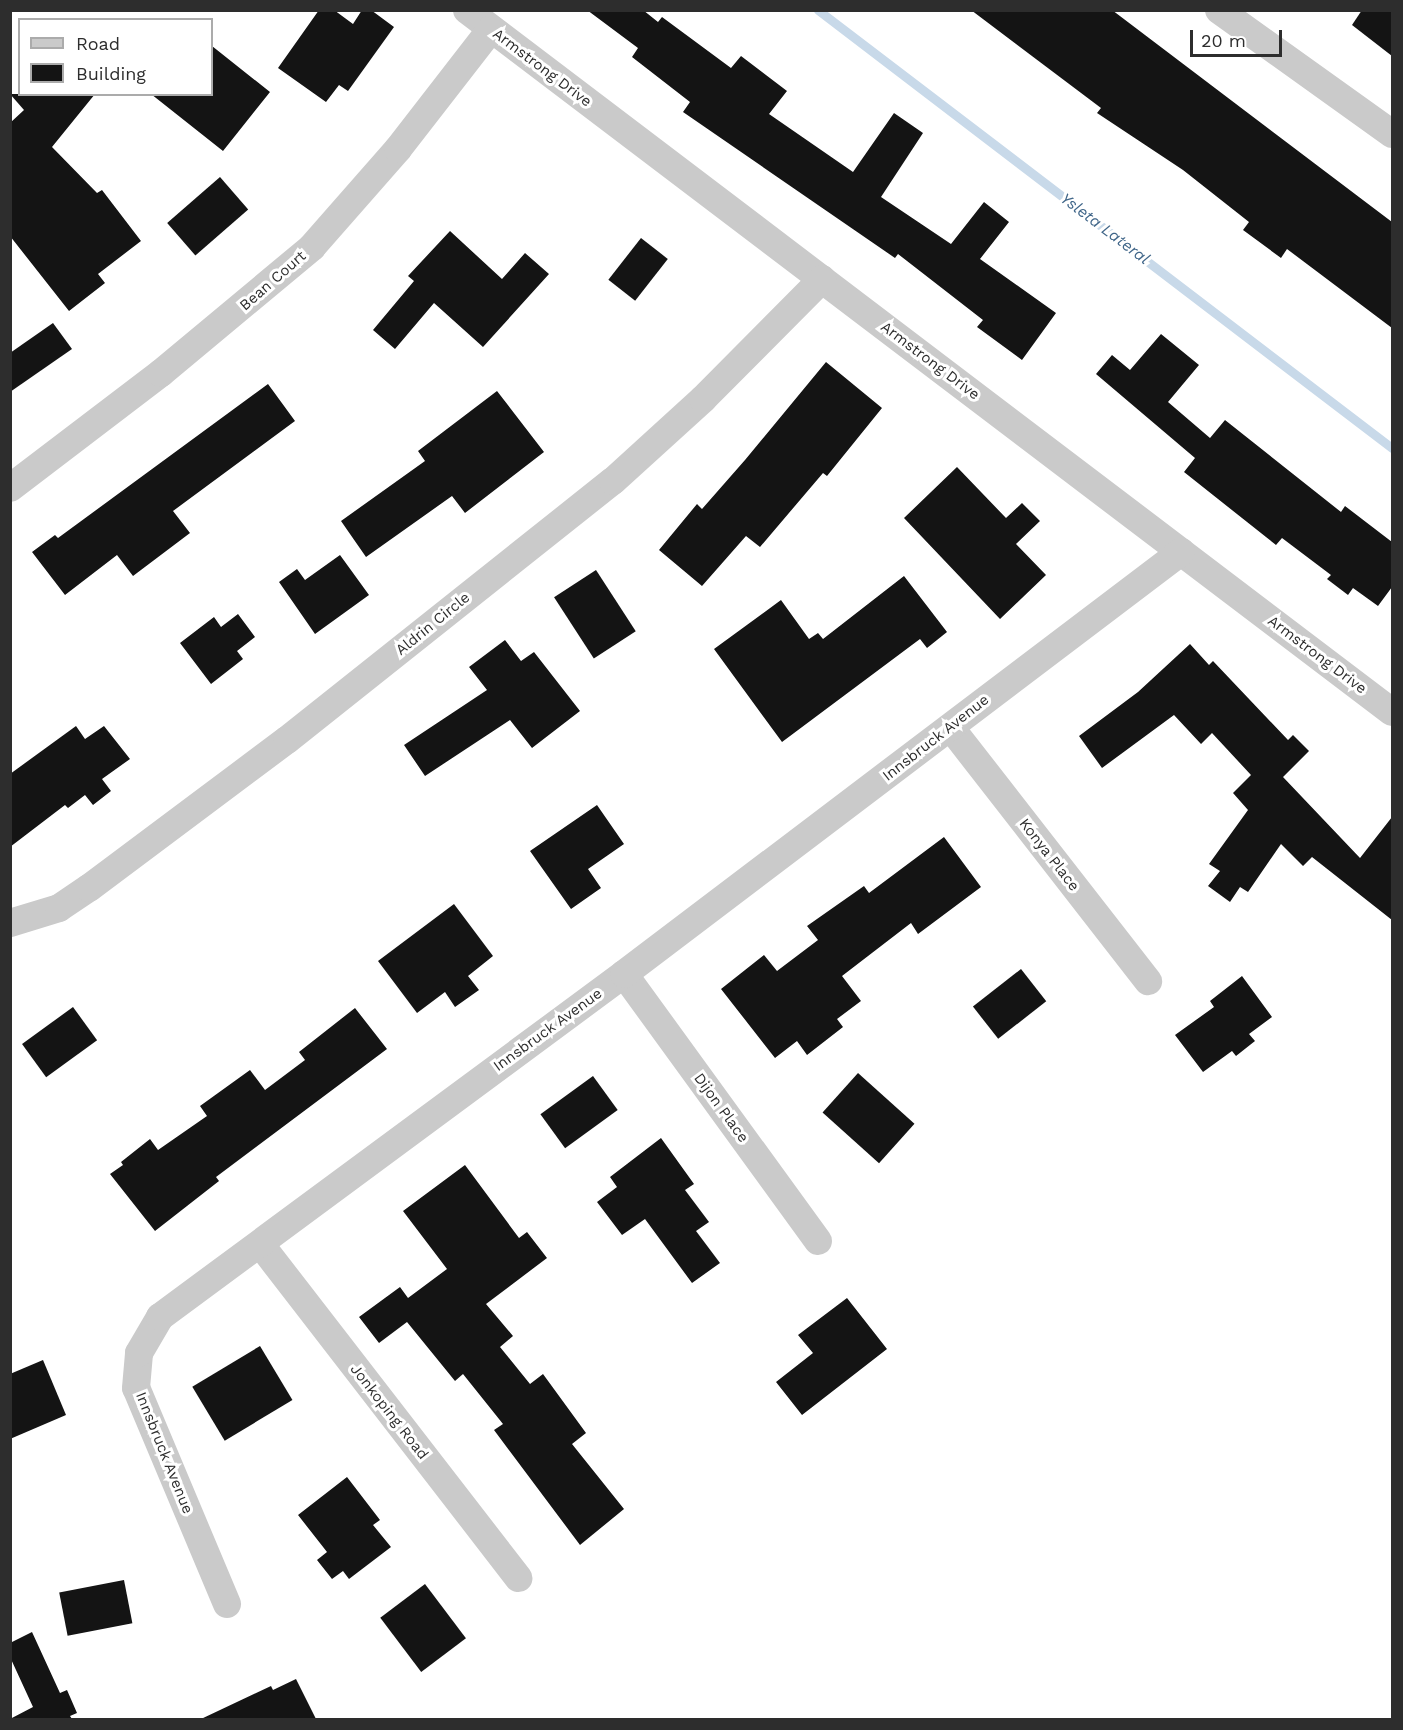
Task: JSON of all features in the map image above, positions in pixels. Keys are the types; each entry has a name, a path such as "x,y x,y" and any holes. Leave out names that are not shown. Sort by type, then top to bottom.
{"street":[{"name":"Armstrong Drive","path":"467,10 1392,712"},
{"path":"1219,10 1392,134"},
{"name":"Bean Court","path":"10,488 161,373 312,247 398,149 491,29"},
{"name":"Aldrin Circle","path":"10,923 59,908 297,732 613,481 703,399 822,279"},
{"name":"Innsbruck Avenue","path":"227,1604 143,1410 136,1369 146,1338 160,1317 261,1245 354,1172 624,974 1181,552"},
{"name":"Konya Place","path":"951,728 1148,981"},
{"name":"Dijon Place","path":"624,974 818,1241"},
{"name":"Jonkoping Road","path":"261,1245 518,1578"}],"building":[{"path":"319,10 334,10 353,24 362,10 371,10 394,27 348,91 339,85 326,102 278,68"},
{"path":"587,10 643,10 658,22 662,17 731,68 741,56 787,91 769,114 853,172 894,113 923,133 881,197 951,244 984,202 1009,222 980,259 1056,313 1022,360 977,327 983,320 898,254 895,258 683,112 690,102 632,57 638,48"},
{"path":"971,10 1112,10 1392,222 1392,328 1287,249 1281,258 1243,230 1249,222 1183,170 1097,113 1101,108"},
{"path":"1362,10 1392,10 1392,56 1352,25"},
{"path":"213,47 270,92 223,151 154,96 213,96"},
{"path":"10,94 18,94 18,96 93,96 52,147 97,193 102,190 141,241 98,274 105,283 69,311 10,236 10,123 24,110"},
{"path":"220,177 248,209 195,255 167,223"},
{"path":"450,231 502,279 525,253 549,274 483,347 434,303 395,349 373,330 414,281 408,276"},
{"path":"641,238 668,259 635,301 608,280"},
{"path":"53,323 72,349 10,392 10,353"},
{"path":"1161,334 1199,365 1168,402 1210,438 1225,420 1341,512 1345,506 1392,542 1392,587 1378,606 1353,588 1348,595 1327,579 1331,575 1282,538 1276,545 1184,472 1195,458 1096,374 1112,355 1130,370"},
{"path":"826,362 882,408 827,476 823,473 760,547 746,536 702,586 659,550 697,504 702,509"},
{"path":"268,384 295,421 173,511 190,533 133,576 117,555 65,595 32,552 55,535 58,538"},
{"path":"497,391 544,452 465,513 452,496 366,557 341,521 425,461 418,451"},
{"path":"957,467 1006,518 1022,503 1040,521 1016,544 1046,575 1000,619 904,518"},
{"path":"340,555 369,595 315,634 279,582 297,569 305,580"},
{"path":"596,570 636,631 594,658 554,597"},
{"path":"904,576 947,632 927,648 920,639 782,742 714,649 781,600 809,639 818,633 823,639"},
{"path":"238,614 255,637 237,651 243,659 211,684 180,643 214,617 221,627"},
{"path":"505,640 521,661 534,652 580,711 532,748 510,720 425,776 404,745 487,690 469,667"},
{"path":"1190,644 1209,665 1213,661 1288,740 1293,735 1309,751 1283,777 1360,858 1392,817 1392,920 1312,857 1303,866 1281,844 1248,892 1240,887 1230,902 1208,886 1220,871 1209,864 1248,810 1233,793 1251,775 1212,733 1201,744 1174,715 1102,768 1079,736 1138,692"},
{"path":"76,726 85,739 104,726 130,759 102,779 111,791 93,805 85,795 68,808 65,805 10,847 10,774"},
{"path":"597,805 624,844 588,869 601,888 571,909 530,851"},
{"path":"944,837 981,887 918,934 911,923 842,976 861,1001 837,1019 843,1027 807,1055 797,1041 775,1058 721,989 764,955 777,971 818,940 807,926 864,886 869,893"},
{"path":"454,904 493,956 468,976 479,990 455,1007 445,992 417,1013 378,961"},
{"path":"1021,969 1046,1001 998,1039 973,1007"},
{"path":"1242,976 1272,1017 1249,1034 1255,1041 1236,1056 1232,1051 1203,1072 1175,1035 1214,1007 1210,1001"},
{"path":"73,1007 97,1040 46,1077 22,1044"},
{"path":"355,1008 387,1049 216,1177 219,1181 155,1231 110,1174 150,1139 158,1150 207,1116 200,1106 250,1070 265,1090 305,1060 299,1052"},
{"path":"858,1073 914,1124 879,1163 823,1112"},
{"path":"593,1076 618,1110 565,1148 540,1114"},
{"path":"661,1138 694,1184 685,1190 709,1222 696,1231 720,1263 692,1283 645,1219 622,1235 597,1202 617,1187 610,1177"},
{"path":"465,1165 519,1238 527,1232 547,1258 486,1304 513,1336 500,1347 530,1384 543,1374 586,1433 572,1444 624,1509 580,1545 494,1430 503,1424 463,1374 455,1381 407,1322 379,1343 359,1317 400,1287 408,1298 447,1269 403,1211"},
{"path":"847,1298 887,1349 802,1415 776,1382 813,1353 798,1335"},
{"path":"260,1346 292,1400 225,1441 192,1387"},
{"path":"43,1360 66,1415 10,1439 10,1374"},
{"path":"347,1477 380,1520 373,1525 391,1547 349,1579 343,1571 332,1579 317,1560 327,1552 298,1515"},
{"path":"124,1580 132,1623 68,1636 59,1593"},
{"path":"425,1584 466,1638 421,1672 380,1618"},
{"path":"32,1632 60,1693 67,1690 77,1713 70,1716 72,1719 10,1719 33,1707 10,1657 10,1643"},
{"path":"296,1679 316,1719 201,1719 271,1686 273,1690"}],"waterway":[{"name":"Ysleta Lateral","path":"818,10 1392,448"}]}
